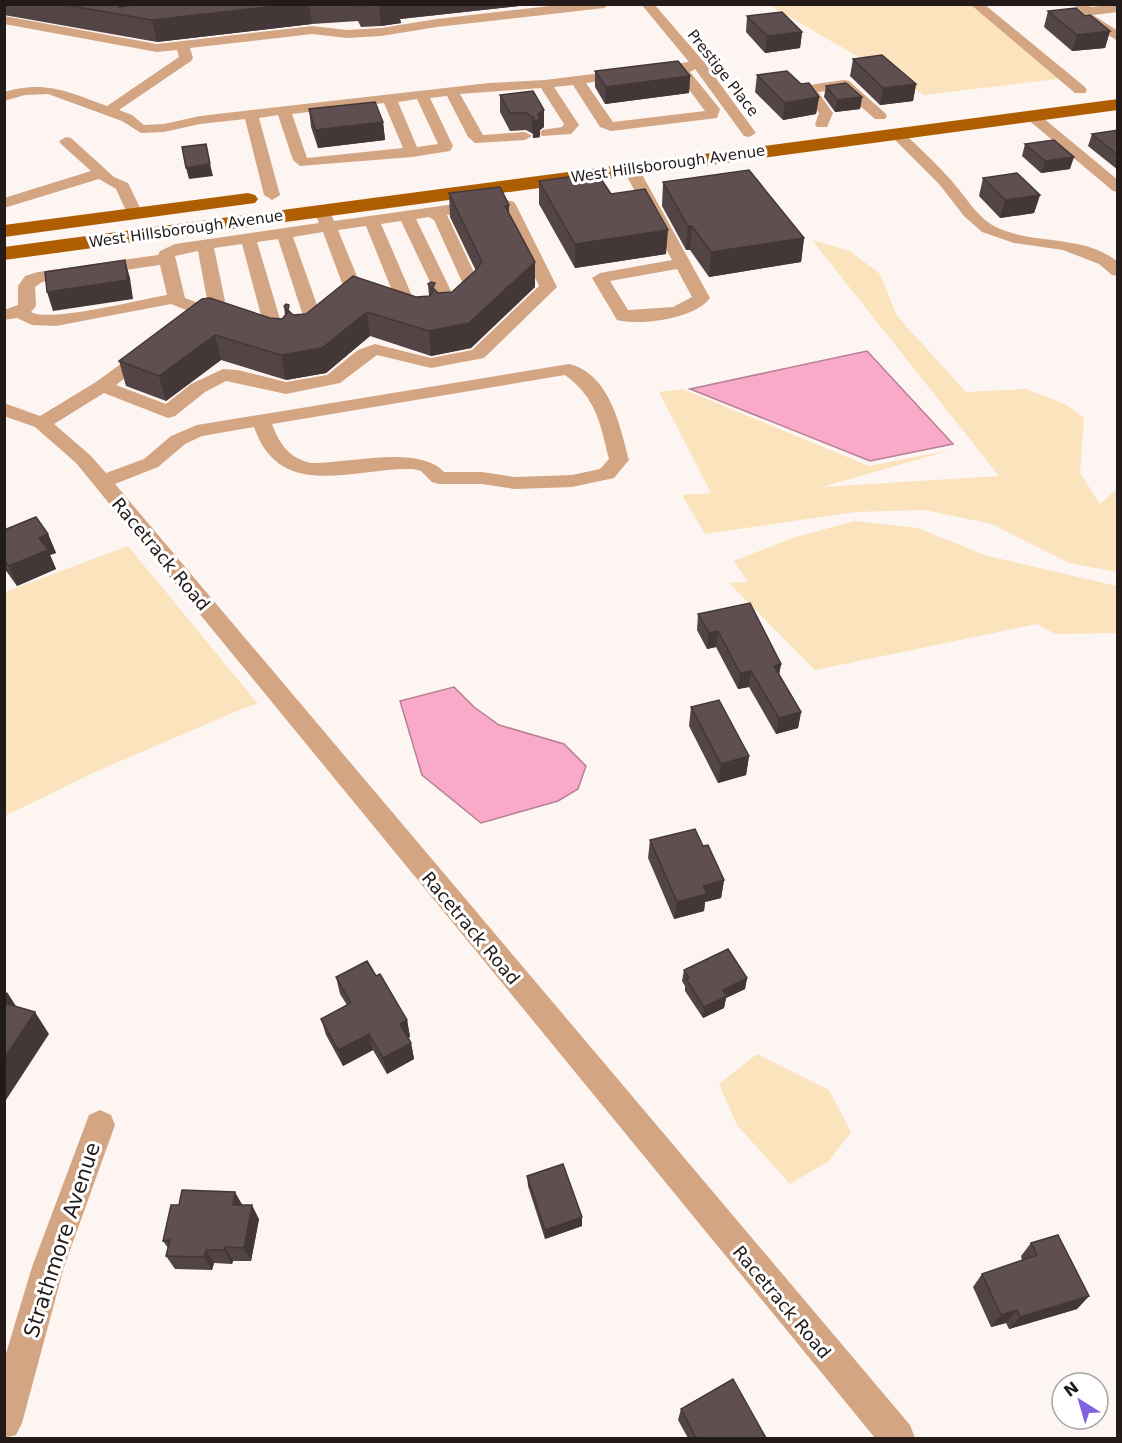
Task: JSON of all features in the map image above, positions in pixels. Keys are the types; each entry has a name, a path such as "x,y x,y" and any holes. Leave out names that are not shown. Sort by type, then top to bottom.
{"main road":[{"path":"896,133 895,129 899,126 914,122 1032,105 1066,92 1099,88"},
{"name":"West Hillsborough Avenue","path":"519,174 631,169 729,146 896,133 1118,104"},
{"path":"801,127 903,113"},
{"path":"729,146 813,135 820,132 822,124"},
{"name":"West Hillsborough Avenue","path":"729,146 748,133 770,131"},
{"path":"325,219 349,196 372,191 499,174 564,170 724,147 741,143 748,133"},
{"name":"West Hillsborough Avenue","path":"4,231 296,192"},
{"path":"4,239 145,220 212,204"},
{"path":"4,221 72,213 128,213"},
{"name":"West Hillsborough Avenue","path":"4,254 100,240 325,219"}],"street":[{"path":"4,20 148,47 312,30 347,34 381,32 437,23 604,4"},
{"name":"Prestige Place","path":"647,4 699,65 748,133"},
{"path":"976,4 1066,92"},
{"path":"1116,35 1086,16 1083,8 1118,8"},
{"path":"1102,9 1118,21"},
{"path":"109,111 186,57 183,45"},
{"path":"506,100 579,82 699,65"},
{"path":"579,82 605,113 605,124 611,127 696,117 714,112 700,101 683,69"},
{"path":"822,124 826,114 809,89 830,84 844,84 880,116"},
{"path":"324,121 392,105 422,95 451,91 549,89"},
{"path":"547,134 566,131 573,124 549,89"},
{"path":"4,97 24,91 43,90 127,118 141,129 274,123 392,105"},
{"path":"451,91 465,106 475,137 480,140 525,136"},
{"path":"274,123 300,160 305,163 441,150 446,146 422,95"},
{"path":"392,105 412,153"},
{"path":"1031,115 1118,188"},
{"path":"272,195 274,123"},
{"path":"896,133 944,181 970,213 988,229 1014,238 1066,246 1105,260 1118,271"},
{"path":"66,141 109,180 123,186 128,213"},
{"path":"35,187 88,162"},
{"path":"631,169 700,298 696,304 682,310 623,316 600,278 680,263"},
{"path":"35,187 101,173"},
{"path":"168,411 198,388 223,375 238,376 286,388 333,379 364,354 375,349 431,363 478,354 484,351 548,287 507,205 498,203 371,220 325,219 284,233 170,251 166,254 176,298 182,304 233,321"},
{"path":"406,215 451,307 472,285 441,217 431,212"},
{"path":"325,219 354,291 408,309 371,220"},
{"path":"284,233 309,328 354,291"},
{"path":"248,238 271,319 267,332"},
{"path":"100,240 103,268"},
{"path":"176,332 216,301 205,245"},
{"path":"12,314 27,306 26,286 31,280 50,274 168,259"},
{"path":"12,314 32,320 56,321 176,298"},
{"path":"4,409 42,423 103,386 158,345"},
{"path":"102,482 151,463 178,440 196,431 261,420 569,369 585,379 602,398 619,460 607,474 572,481 515,483 482,478 440,478 427,466 407,462 310,471 286,464 264,435 261,420"},
{"path":"103,386 168,411 178,440"},
{"name":"Racetrack Road","path":"42,423 83,459 897,1438"},
{"name":"Strathmore Avenue","path":"4,1423 48,1267 100,1125"}],"shaded area":[{"path":"769,5 982,5 1073,77 924,95"},
{"path":"812,240 850,251 880,274 897,316 966,392 1026,389 1065,404 1084,418 1080,473 1100,504 1117,489 1117,572 1069,563 992,524 925,510 855,512 705,534 682,495 711,493 659,392 683,389 869,466 951,450 822,487 999,476"},
{"path":"867,351 953,444 870,461 690,389"},
{"path":"855,521 918,528 984,555 1117,586 1117,633 1055,634 1037,624 815,670 729,583 748,582 734,561 792,538"},
{"path":"128,546 258,704 95,772 5,816 5,592"},
{"path":"454,687 474,707 499,725 564,744 586,766 578,789 558,801 481,823 422,775 400,701"},
{"path":"757,1054 829,1090 851,1132 829,1161 790,1184 737,1125 719,1084"}],"building":[{"path":"60,4 124,4 120,7 142,4 293,4 152,20"},
{"path":"1076,8 1085,16 1090,15 1110,31 1077,35 1048,11"},
{"path":"782,12 802,32 767,36 747,16"},
{"path":"882,55 916,84 883,88 853,59"},
{"path":"678,61 690,76 606,87 595,71"},
{"path":"787,71 801,84 809,83 819,97 785,103 757,75"},
{"path":"846,83 862,97 837,100 826,86"},
{"path":"533,91 544,110 538,114 540,120 532,121 534,118 526,113 510,113 500,95"},
{"path":"375,102 383,122 315,130 309,109"},
{"path":"1118,130 1118,155 1092,134"},
{"path":"1054,140 1074,157 1045,161 1025,144"},
{"path":"206,144 210,164 186,168 182,147"},
{"path":"749,170 804,238 711,252 692,226 688,226 663,182"},
{"path":"597,173 611,194 645,189 668,230 575,244 539,181"},
{"path":"1017,173 1040,195 1005,200 983,178"},
{"path":"500,187 509,205 505,206 535,262 469,323 429,331 367,312 322,348 281,355 215,335 159,376 119,361 202,299 210,298 270,318 282,319 288,312 284,306 286,304 289,305 288,310 293,315 306,314 353,276 416,297 430,296 433,291 428,284 431,282 435,283 433,288 438,293 452,292 482,262 449,193"},
{"path":"125,260 128,280 47,292 45,272"},
{"path":"36,517 48,534 39,538 48,550 9,566 4,560 4,530"},
{"path":"750,603 781,664 774,666 801,712 779,718 751,671 740,673 718,631 709,633 698,614"},
{"path":"719,700 749,756 721,764 691,707"},
{"path":"695,829 703,846 708,845 724,880 703,886 707,894 677,902 650,840"},
{"path":"728,949 747,978 723,990 727,996 704,1007 686,979 689,978 684,970"},
{"path":"367,961 376,976 380,974 407,1020 400,1024 411,1043 383,1058 369,1034 338,1050 321,1019 351,1003 336,977"},
{"path":"4,1003 35,1012 4,1059"},
{"path":"563,1164 582,1217 545,1230 527,1176"},
{"path":"182,1190 235,1192 233,1205 252,1205 244,1248 225,1247 224,1250 206,1250 204,1257 166,1256 170,1240 163,1241 171,1205 179,1205"},
{"path":"1058,1235 1089,1296 1020,1317 1017,1310 1001,1315 982,1274 1037,1255 1031,1243"},
{"path":"733,1379 766,1438 696,1438 681,1409"}]}
